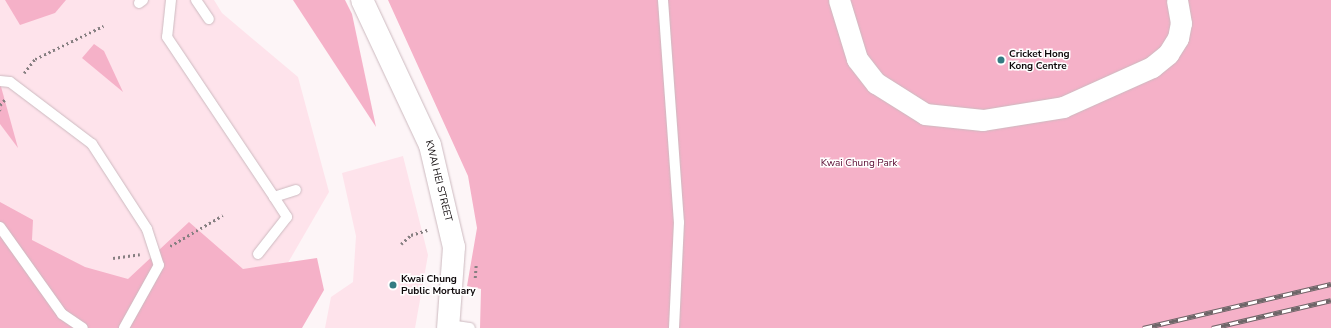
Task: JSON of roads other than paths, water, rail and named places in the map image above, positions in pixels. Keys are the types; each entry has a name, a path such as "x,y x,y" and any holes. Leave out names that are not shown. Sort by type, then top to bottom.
{"street":[{"name":"KWAI HEI STREET","path":"362,0 430,145 454,247 456,327"},
{"path":"839,0 854,53 870,78 925,114 968,120 1021,116 1063,106 1152,67 1168,54 1178,38 1181,23 1177,0"}],"lane":[{"path":"171,0 167,37 287,217 258,254"},
{"path":"196,0 209,19"},
{"path":"663,0 679,222 674,328"},
{"path":"0,81 10,82 92,144 147,229 159,265 124,328"},
{"path":"274,197 296,190"},
{"path":"0,227 62,314 83,328"}],"railway":[{"path":"1143,328 1331,284"},
{"path":"1212,328 1331,300"}],"place":[{"name":"Cricket Hong Kong Centre","path":"1001,60"},
{"name":"Kwai Chung Public Mortuary","path":"393,285"}],"park label":[{"name":"Kwai Chung Park","path":"859,164"}]}
